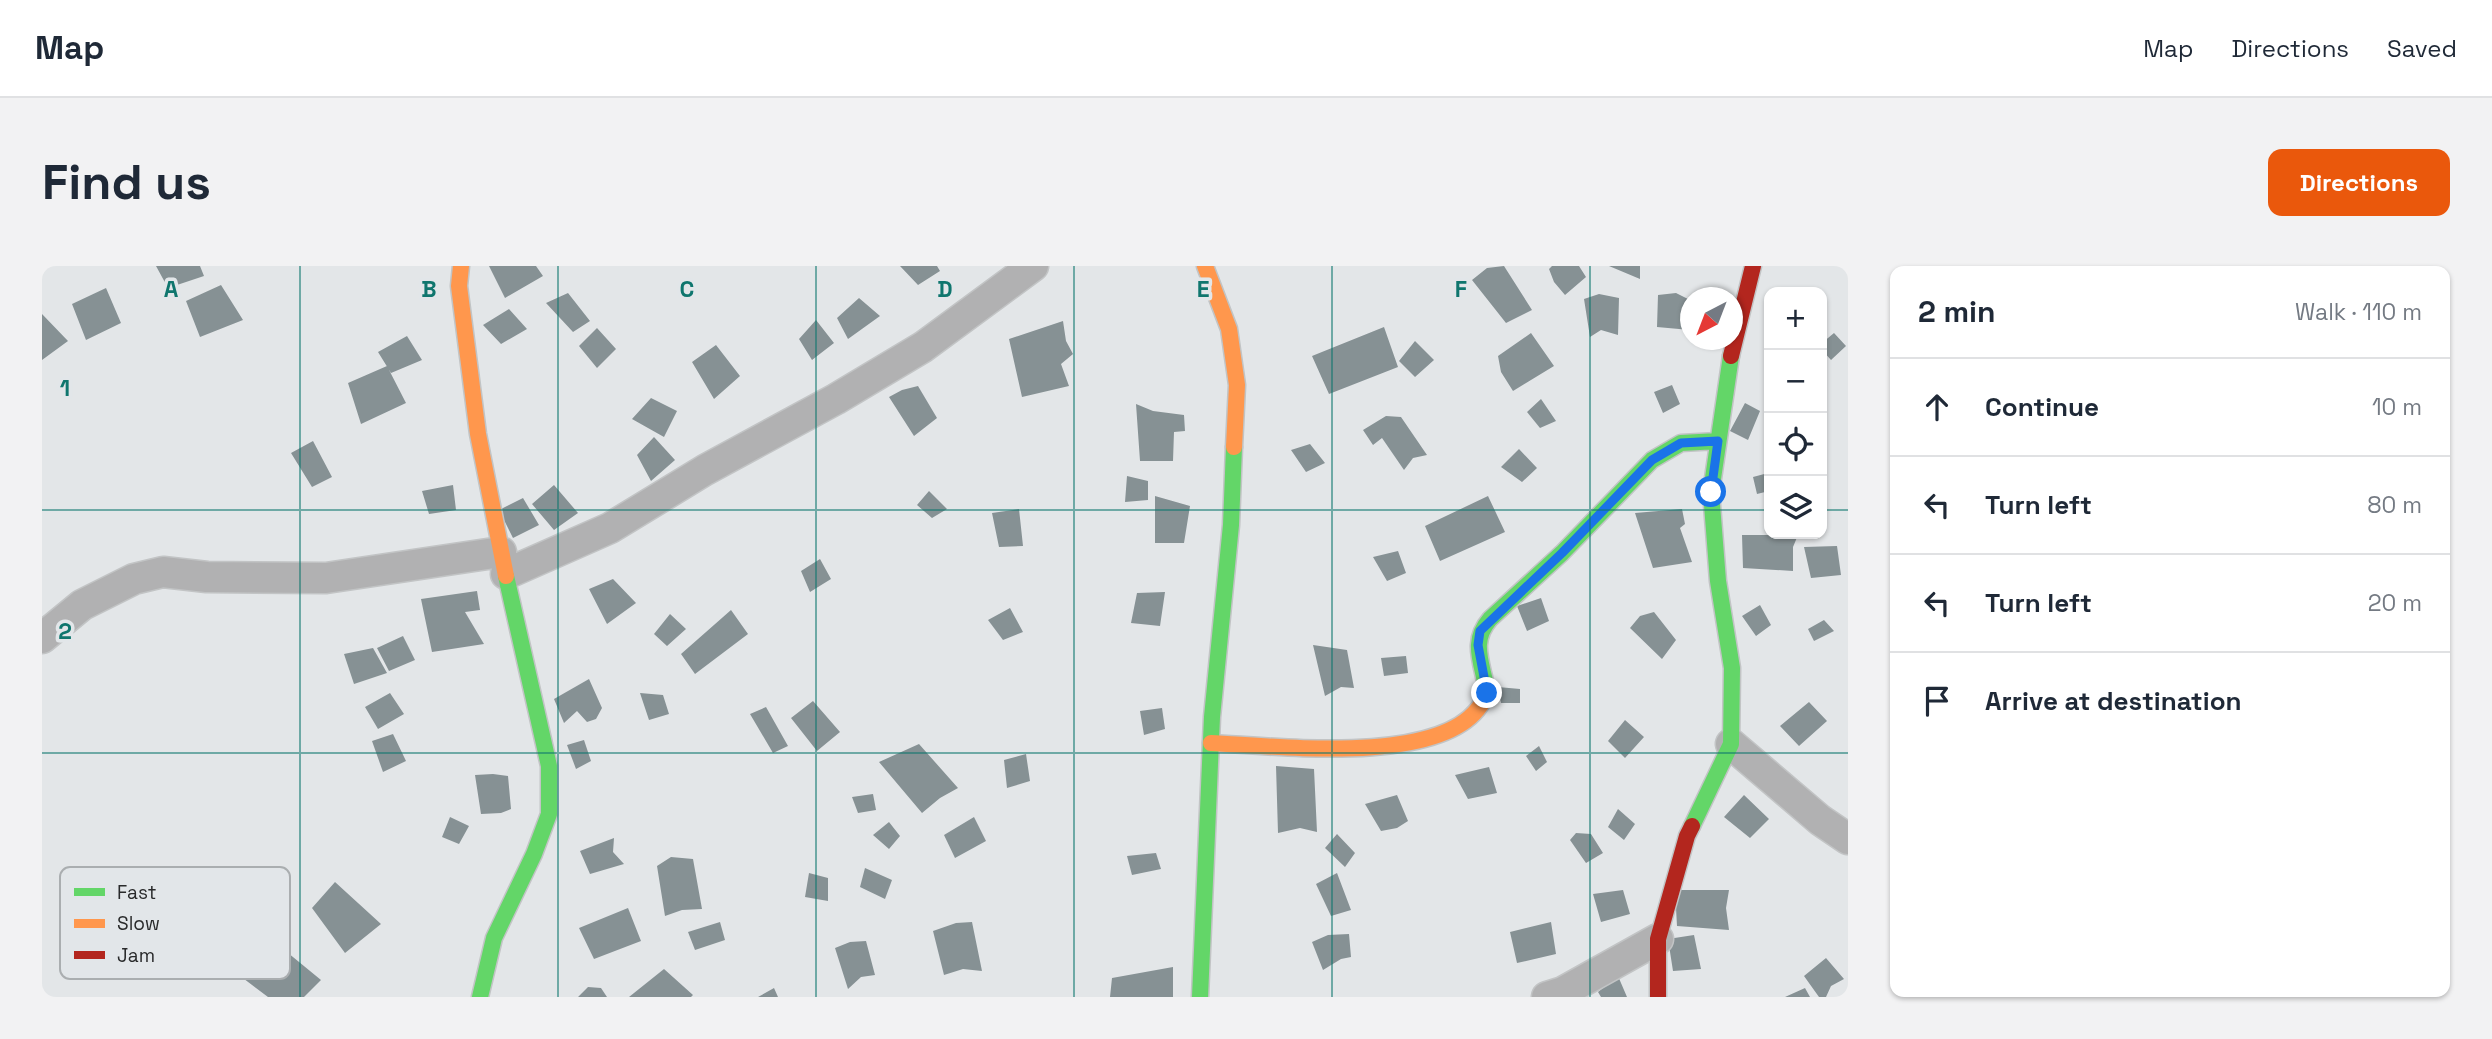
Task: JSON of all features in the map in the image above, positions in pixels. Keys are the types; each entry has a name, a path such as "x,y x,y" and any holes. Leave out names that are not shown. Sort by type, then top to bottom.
{"street":[{"path":"461,266 459,286 478,434 503,563 549,766 550,814 494,938 480,997"},
{"path":"42,638 82,605 134,579 163,572 207,577 326,578 503,563 610,527 923,347 1033,266"},
{"path":"1200,997 1211,743 1231,525 1237,385 1229,329 1205,266"},
{"path":"1658,997 1658,939 1687,836 1731,744 1732,667 1718,581 1711,492 1730,361 1753,266"},
{"path":"1211,743 1343,750 1394,745 1451,731 1468,721 1487,693 1478,645 1480,631 1490,619 1562,553 1652,460 1681,443 1718,441"},
{"path":"1731,744 1819,820 1848,839"},
{"path":"1547,997 1563,992 1658,939"}],"building":[{"path":"156,266 200,266 204,276 168,288"},
{"path":"489,266 536,266 543,276 505,298"},
{"path":"900,266 937,266 940,271 918,285"},
{"path":"1504,266 1532,310 1506,323 1472,280 1487,268"},
{"path":"1552,266 1579,266 1586,277 1565,295 1554,282 1549,269"},
{"path":"1609,266 1640,266 1640,279"},
{"path":"221,285 243,320 200,337 186,301"},
{"path":"106,288 121,323 86,340 72,304"},
{"path":"568,293 590,321 573,332 546,303"},
{"path":"1599,294 1619,298 1618,335 1601,330 1590,337 1584,299"},
{"path":"1658,295 1680,295 1680,329 1657,327"},
{"path":"859,298 880,316 848,339 837,318"},
{"path":"509,309 527,329 501,344 483,325"},
{"path":"42,314 68,341 42,360"},
{"path":"816,320 834,343 812,360 799,339"},
{"path":"1063,321 1066,341 1073,354 1061,364 1069,386 1022,397 1009,339"},
{"path":"1384,327 1398,367 1329,394 1312,356"},
{"path":"597,328 616,349 597,368 579,346"},
{"path":"1531,333 1554,366 1513,391 1501,372 1498,356"},
{"path":"1834,333 1846,346 1831,360 1827,356 1827,339"},
{"path":"407,336 422,360 391,373 378,352"},
{"path":"1415,341 1434,360 1415,377 1399,361"},
{"path":"716,345 740,376 714,399 692,362"},
{"path":"387,366 406,403 361,424 348,383"},
{"path":"1672,385 1680,404 1663,413 1654,392"},
{"path":"918,386 937,418 914,436 889,397"},
{"path":"651,398 677,411 664,437 632,419"},
{"path":"1541,399 1556,421 1540,428 1527,412"},
{"path":"1745,403 1760,411 1748,440 1730,431"},
{"path":"1136,404 1153,411 1184,415 1185,431 1174,432 1173,461 1140,461"},
{"path":"1386,416 1401,417 1427,455 1413,458 1404,470 1382,438 1373,445 1363,430"},
{"path":"654,437 675,460 651,481 637,455"},
{"path":"313,441 332,477 312,487 291,453"},
{"path":"1310,444 1325,463 1306,472 1291,450"},
{"path":"1519,449 1537,468 1522,482 1501,467"},
{"path":"1764,474 1764,492 1757,494 1753,477"},
{"path":"1127,476 1148,481 1148,500 1125,502"},
{"path":"453,485 456,510 429,514 422,491"},
{"path":"554,485 578,513 554,530 532,504"},
{"path":"929,491 947,509 932,518 917,505"},
{"path":"1155,496 1190,506 1184,543 1155,543"},
{"path":"1488,496 1505,532 1440,561 1425,526"},
{"path":"523,498 539,525 513,538 499,510"},
{"path":"1019,509 1023,546 999,547 992,513"},
{"path":"1682,509 1685,524 1680,528 1692,562 1653,568 1635,513"},
{"path":"1742,535 1764,535 1764,539 1796,539 1793,547 1793,571 1743,568"},
{"path":"1837,546 1841,575 1811,578 1804,547"},
{"path":"1398,551 1406,573 1387,581 1373,557"},
{"path":"820,559 831,579 810,592 801,571"},
{"path":"613,579 636,603 607,624 589,589"},
{"path":"477,591 480,610 465,612 484,644 432,652 421,599"},
{"path":"1165,592 1160,626 1131,623 1137,593"},
{"path":"1541,598 1549,621 1527,631 1517,606"},
{"path":"1760,605 1771,625 1756,636 1742,616"},
{"path":"1010,608 1023,632 1003,640 988,620"},
{"path":"731,610 748,634 695,674 681,654"},
{"path":"1654,612 1676,640 1662,659 1630,628 1640,616"},
{"path":"670,614 686,629 667,646 654,634"},
{"path":"1824,620 1834,631 1814,641 1808,629"},
{"path":"403,636 415,660 389,671 377,648"},
{"path":"1313,645 1347,650 1354,688 1341,687 1325,696"},
{"path":"373,648 387,673 354,684 344,654"},
{"path":"1406,656 1408,673 1384,676 1381,658"},
{"path":"589,679 602,708 596,719 587,722 577,711 564,723 554,699"},
{"path":"1498,687 1520,689 1520,703 1501,703"},
{"path":"390,693 404,714 378,729 365,707"},
{"path":"640,693 663,695 669,714 649,720"},
{"path":"813,701 840,732 817,751 791,718"},
{"path":"1809,702 1827,721 1799,746 1780,726"},
{"path":"766,707 788,746 773,753 750,714"},
{"path":"1162,708 1165,729 1144,735 1140,711"},
{"path":"1625,720 1644,737 1625,758 1608,741"},
{"path":"393,734 406,761 383,772 372,741"},
{"path":"584,740 591,761 576,769 567,745"},
{"path":"919,744 958,788 922,813 879,762"},
{"path":"1539,746 1547,762 1536,771 1526,756"},
{"path":"1026,754 1030,781 1007,788 1004,760"},
{"path":"1276,766 1314,769 1317,832 1300,828 1278,833"},
{"path":"1489,767 1497,793 1468,799 1455,775"},
{"path":"475,775 508,776 511,809 501,813 481,814"},
{"path":"873,794 876,810 858,813 852,797"},
{"path":"1397,795 1408,821 1397,828 1381,831 1365,804"},
{"path":"1744,795 1769,819 1750,838 1724,817"},
{"path":"1618,809 1635,824 1624,840 1608,827"},
{"path":"450,817 469,826 459,844 442,837"},
{"path":"974,817 986,841 955,858 944,835"},
{"path":"889,822 900,836 889,849 873,835"},
{"path":"1576,833 1591,834 1603,853 1586,863 1570,840"},
{"path":"1337,834 1355,853 1345,867 1325,848"},
{"path":"614,838 613,852 624,864 590,874 580,851"},
{"path":"1156,853 1161,869 1132,875 1127,856"},
{"path":"671,857 693,859 702,909 682,910 665,916 657,866"},
{"path":"865,868 892,880 885,899 860,887"},
{"path":"809,873 828,878 828,901 805,897"},
{"path":"1337,873 1351,910 1331,916 1316,884"},
{"path":"335,882 381,924 345,953 312,908"},
{"path":"1623,890 1630,914 1601,922 1593,894"},
{"path":"1675,890 1729,890 1726,908 1729,930 1677,926"},
{"path":"628,908 641,941 594,959 579,928"},
{"path":"720,922 725,940 695,950 688,932"},
{"path":"972,922 982,971 963,969 944,975 933,931 956,923"},
{"path":"1551,922 1556,954 1517,963 1510,932"},
{"path":"1349,934 1351,957 1341,959 1323,970 1312,942 1328,935"},
{"path":"1694,935 1701,969 1673,971 1668,939"},
{"path":"866,941 875,975 861,977 848,989 835,948 850,942"},
{"path":"290,955 321,980 304,997 268,997 244,979 290,979"},
{"path":"1826,958 1844,979 1831,986 1826,997 1819,997 1804,976"},
{"path":"1173,967 1173,997 1110,997 1112,978"},
{"path":"664,969 693,995 629,997"},
{"path":"1618,976 1627,997 1601,997 1598,992"},
{"path":"588,987 601,988 607,997 578,997"},
{"path":"774,988 778,997 758,997"},
{"path":"1805,988 1810,997 1785,997"}],"traffic: fast":[{"path":"1692,826 1731,744 1732,668 1718,581 1711,492 1731,356"},
{"path":"1486,686 1479,643 1484,627 1490,619 1562,553 1652,460 1681,443 1718,441"},
{"path":"1200,997 1212,717 1231,525 1234,447"},
{"path":"480,997 494,938 534,854 549,814 549,766 506,576"}],"traffic: slow":[{"path":"461,266 459,286 478,434 506,576"},
{"path":"1205,266 1229,329 1237,385 1234,447"},
{"path":"1211,743 1352,748 1426,739 1455,727 1477,710 1484,699 1486,686"}],"traffic: jam":[{"path":"1731,356 1753,266"},
{"path":"1658,997 1658,939 1692,826"}],"route":[{"path":"1487,693 1478,645 1480,631 1562,553 1652,460 1681,443 1718,441 1711,492"}]}
